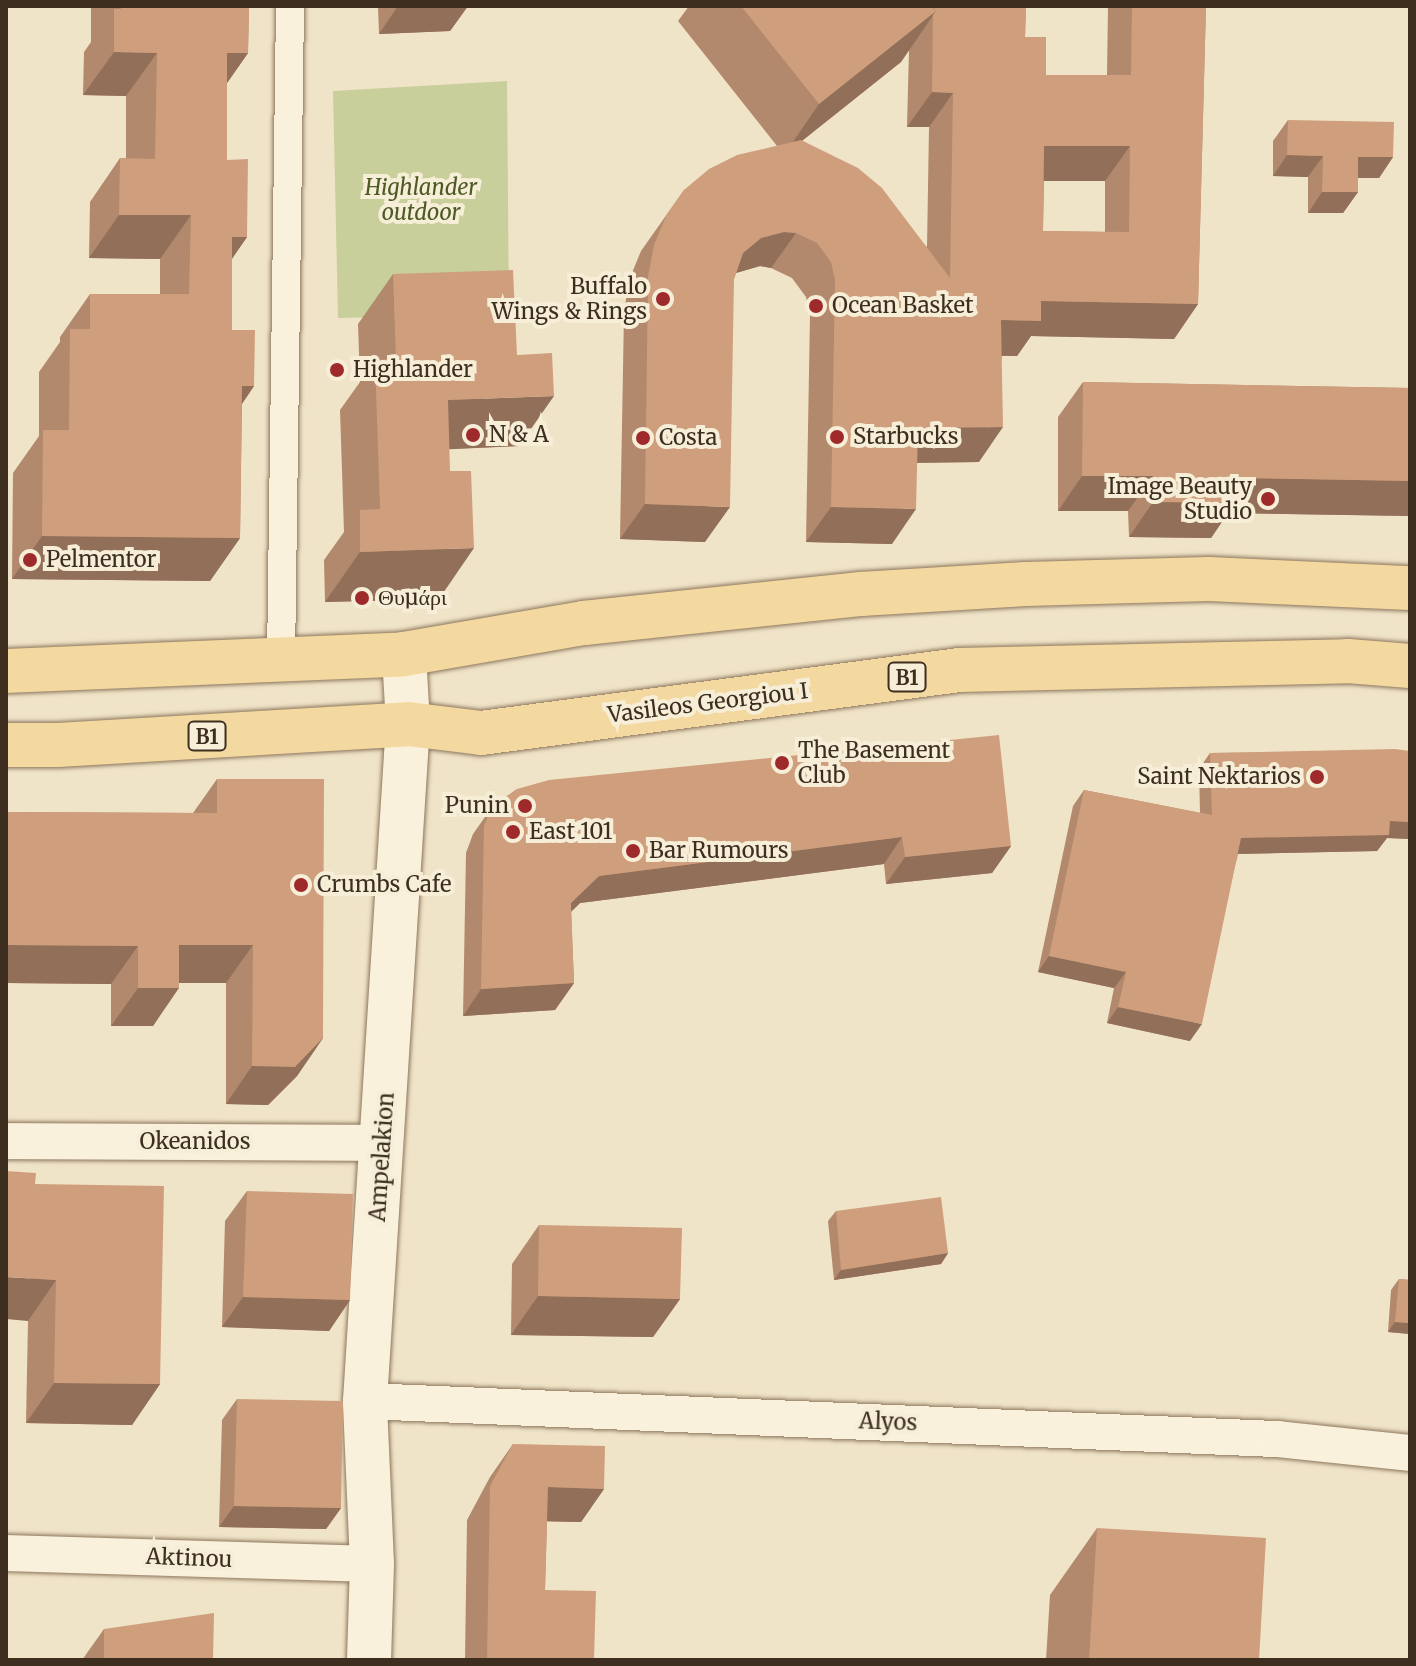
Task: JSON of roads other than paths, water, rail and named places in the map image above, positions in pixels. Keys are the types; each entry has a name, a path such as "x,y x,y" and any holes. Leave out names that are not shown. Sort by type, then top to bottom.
{"main road":[{"path":"6,671 404,654 584,623 921,590 1209,579 1410,588"},
{"name":"Vasileos Georgiou I","path":"6,745 58,745 408,724 481,733 959,670 1348,661 1410,666"}],"street":[{"path":"281,660 290,6"},
{"name":"Ampelakion","path":"369,1660 372,1564 365,1401 408,724 404,654"},
{"name":"Okeanidos","path":"6,1141 383,1143"},
{"name":"Alyos","path":"365,1401 1277,1439 1410,1453"},
{"name":"Aktinou","path":"6,1553 372,1564"}],"place":[{"name":"Buffalo Wings & Rings","path":"663,299"},
{"name":"Ocean Basket","path":"816,306"},
{"name":"Highlander","path":"337,370"},
{"name":"N & A","path":"473,435"},
{"name":"Starbucks","path":"837,437"},
{"name":"Costa","path":"643,438"},
{"name":"Image Beauty Studio","path":"1268,499"},
{"name":"Pelmentor","path":"30,560"},
{"name":"Θυμάρι","path":"362,598"},
{"name":"The Basement Club","path":"782,763"},
{"name":"Saint Nektarios","path":"1317,777"},
{"name":"Punin","path":"525,806"},
{"name":"East 101","path":"513,832"},
{"name":"Bar Rumours","path":"633,851"},
{"name":"Crumbs Cafe","path":"301,885"}],"park label":[{"name":"Highlander outdoor","path":"421,200"}]}
